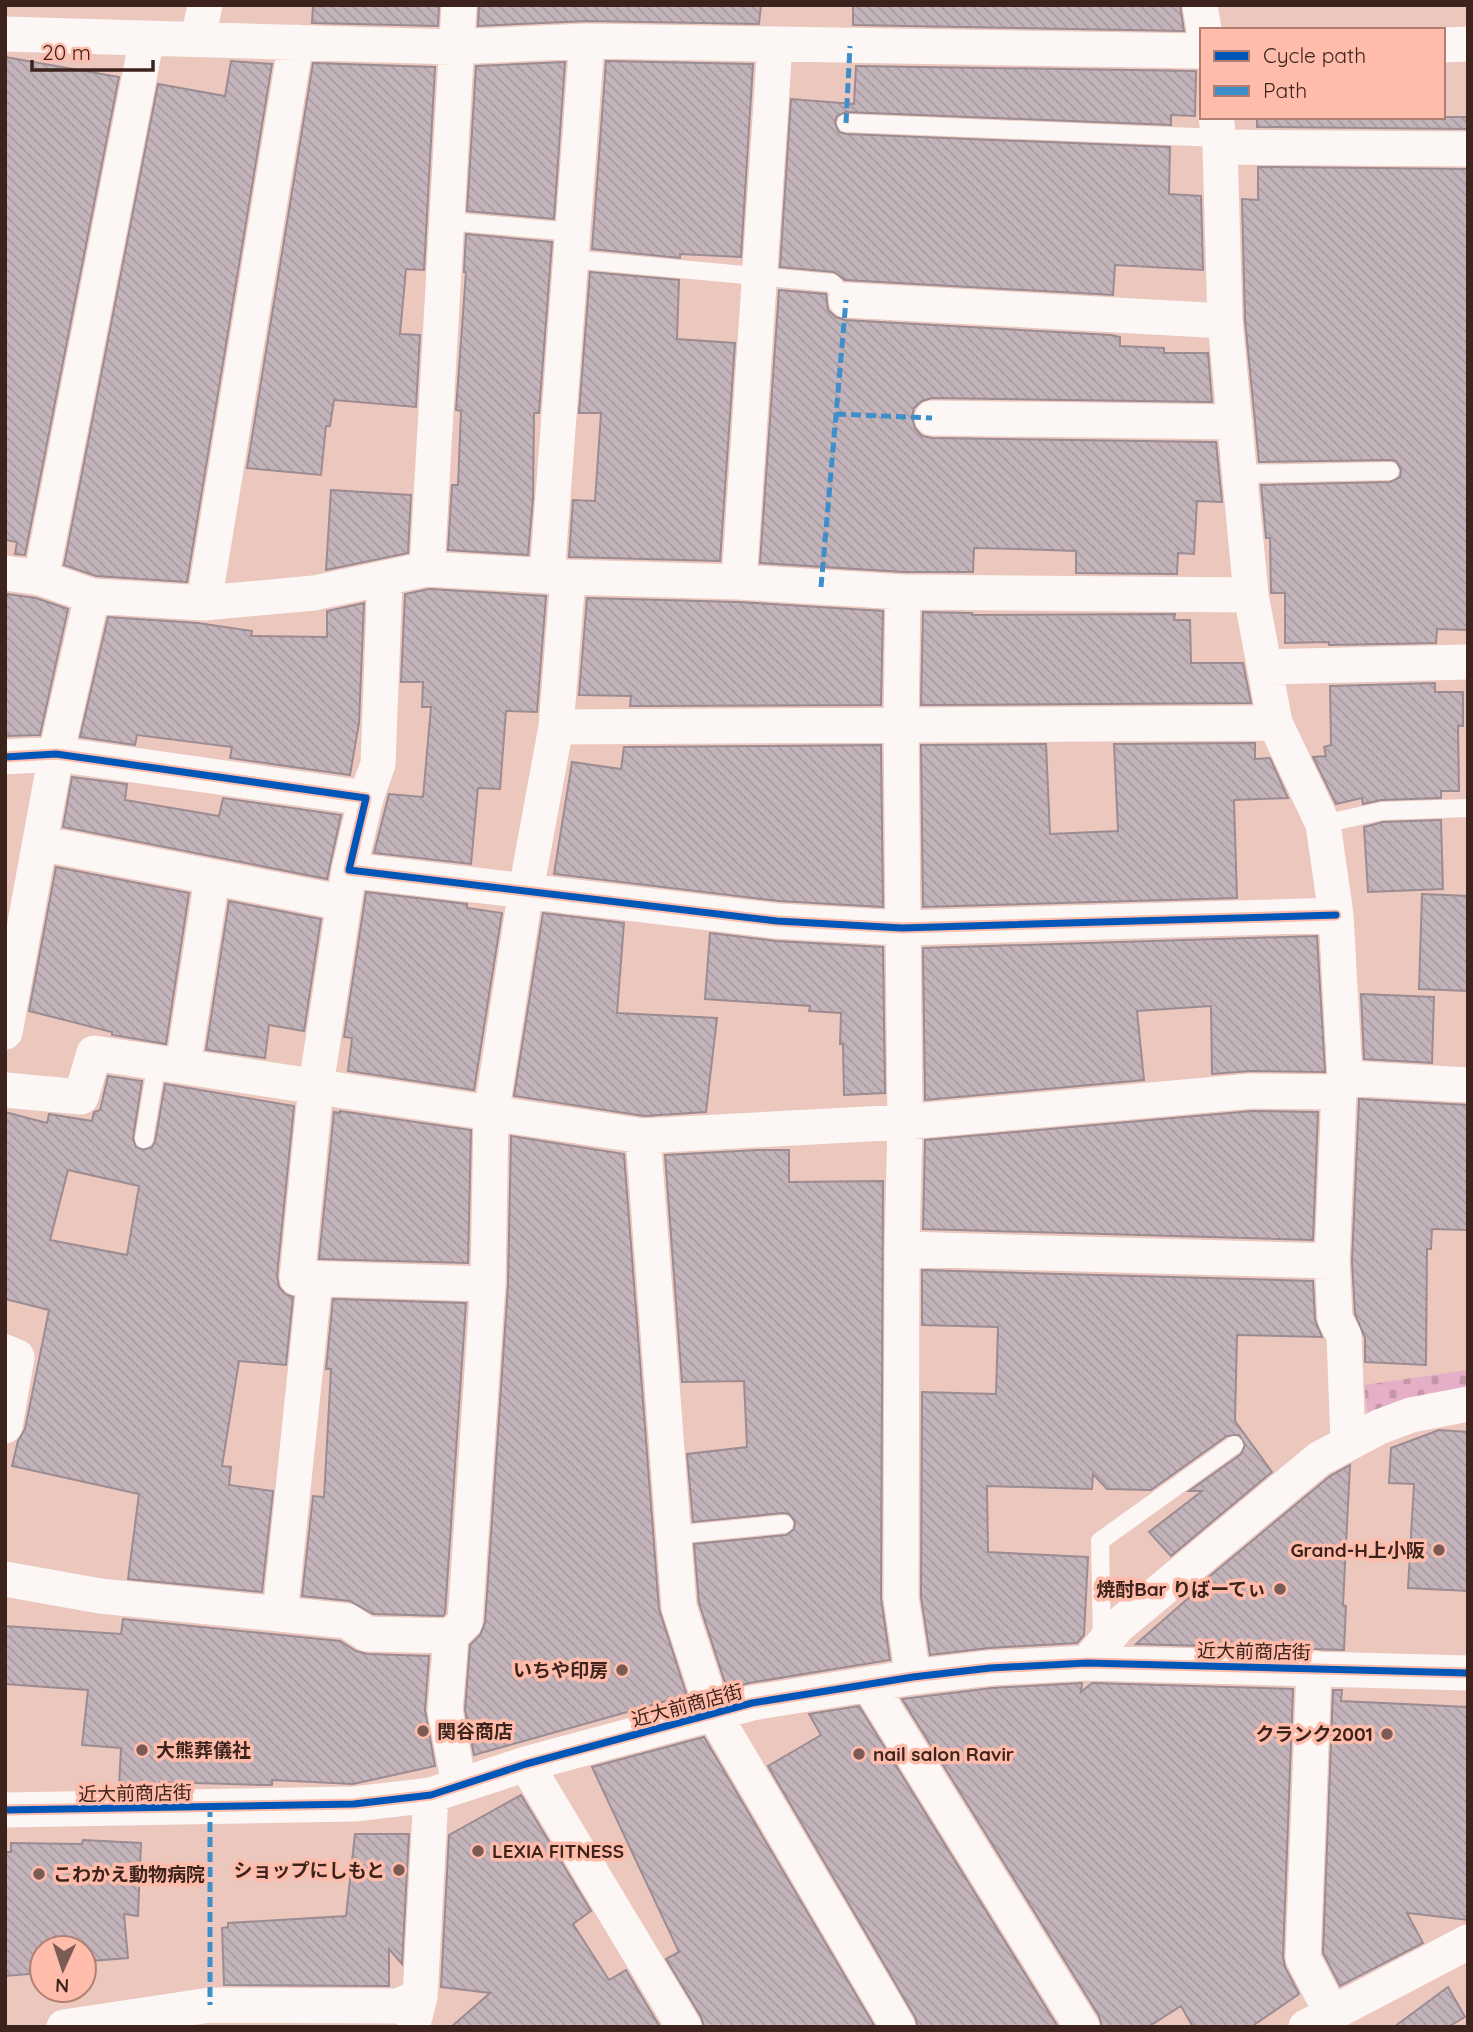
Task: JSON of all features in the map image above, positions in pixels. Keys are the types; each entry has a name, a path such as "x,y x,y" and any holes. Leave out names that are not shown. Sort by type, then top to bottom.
{"street":[{"path":"198,39 205,5"},
{"path":"427,569 459,5"},
{"path":"1200,5 1204,28"},
{"path":"27,25 147,38 456,47 587,41 1200,51"},
{"path":"41,578 147,38"},
{"path":"64,2027 172,2019 210,2005 397,2006 418,2017 445,1789 445,1711 451,1636 465,1622 488,1284 491,1115 526,890 556,727 558,576 572,246 587,41"},
{"path":"204,603 296,42"},
{"path":"739,582 775,44"},
{"path":"1445,45 1468,44"},
{"path":"1348,1442 1344,1336 1335,1319 1332,1261 1342,1085 1336,915 1323,824 1275,723 1251,594 1225,321 1218,134 1468,149"},
{"path":"846,300 1225,321"},
{"path":"932,418 1235,422"},
{"path":"5,573 41,578 92,596 204,603 314,593 427,569 904,592 1251,594"},
{"path":"385,578 378,765 366,798 347,886 316,1086 297,1278 488,1284"},
{"path":"904,592 901,724 905,1122 901,1598 913,1677"},
{"path":"5,1032 56,754 92,596"},
{"path":"1265,667 1468,662"},
{"path":"556,727 1275,723"},
{"path":"5,757 56,754 366,798"},
{"path":"40,843 212,878 347,886 526,890 777,920 902,928 1336,915"},
{"path":"170,1064 212,878"},
{"path":"5,1090 81,1097 94,1053 643,1136 905,1122 1342,1085 1468,1085"},
{"path":"643,1136 679,1607 714,1714 898,2027"},
{"path":"902,1249 1332,1261"},
{"path":"280,1614 314,1278"},
{"path":"5,1352 16,1357 5,1426"},
{"path":"1095,1654 1118,1626 1293,1479 1348,1442 1411,1415 1468,1404"},
{"path":"5,1579 100,1596 347,1621 367,1634 451,1636"},
{"name":"近大前商店街","path":"5,1810 354,1804 445,1789 526,1764 752,1703 913,1677 1095,1654 1314,1668 1468,1674"},
{"path":"1314,1668 1303,1958 1319,2019 1468,1942"},
{"path":"870,1686 1082,2027"},
{"path":"526,1764 684,2027"}],"lane":[{"path":"846,123 1218,134"},
{"path":"446,221 572,246 759,276 832,283 846,300"},
{"path":"1240,474 1390,471"},
{"path":"1323,824 1382,811 1468,808"},
{"path":"144,1139 170,1064"},
{"path":"1095,1654 1100,1541 1234,1445"},
{"path":"674,1535 784,1524"}],"green space":[{"path":"1468,1370 1468,1397 1368,1416 1364,1385"}],"building":[{"path":"313,5 439,5 438,26 312,23"},
{"path":"479,5 761,5 759,24 587,21 478,26"},
{"path":"853,5 1180,5 1184,31 853,25"},
{"path":"5,57 119,77 25,555 15,554 17,542 5,540"},
{"path":"231,61 272,64 187,582 96,576 64,565 158,84 225,96"},
{"path":"606,61 753,64 741,257 680,254 680,258 592,249"},
{"path":"565,62 554,219 467,211 476,66"},
{"path":"313,63 435,67 424,270 406,269 400,334 420,335 416,407 334,400 330,426 326,426 321,475 247,468"},
{"path":"856,66 1196,71 1195,116 1171,115 1171,125 846,112 837,116 835,123 839,132 846,134 1170,147 1169,194 1201,196 1203,270 1115,265 1113,295 845,280 834,272 780,267 791,99 854,104"},
{"path":"1468,117 1468,129 1257,127 1257,119"},
{"path":"1258,167 1468,169 1468,630 1437,629 1436,643 1285,643 1285,593 1271,593 1270,538 1266,538 1261,485 1390,482 1400,477 1401,470 1396,461 1390,460 1259,462 1245,320 1242,199 1258,200"},
{"path":"466,234 552,242 539,413 534,413 533,498 528,555 448,550 452,485 458,485 461,411 456,410 466,272"},
{"path":"590,272 679,280 677,339 735,343 720,561 569,557 573,500 595,501 601,413 579,413"},
{"path":"779,290 826,294 828,310 845,320 1111,335 1120,337 1120,346 1164,348 1164,353 1208,353 1212,402 932,398 922,401 914,408 912,417 915,428 922,436 932,438 1216,442 1222,502 1197,501 1194,554 1178,553 1177,574 1076,573 1076,551 1019,549 974,548 973,572 904,572 760,563"},
{"path":"331,490 411,495 408,553 326,570"},
{"path":"429,589 546,596 537,712 506,711 500,789 478,788 471,864 374,853 389,794 423,797 431,707 422,707 423,682 401,682 405,594"},
{"path":"7,594 36,598 68,609 40,735 5,736"},
{"path":"587,598 738,602 883,611 881,705 630,706 631,696 579,695"},
{"path":"364,603 359,723 350,775 230,758 232,747 137,735 135,745 80,737 108,617 198,623 252,631 251,636 327,637 327,611"},
{"path":"923,612 972,615 1175,614 1174,620 1190,620 1191,663 1243,663 1251,703 921,705"},
{"path":"1435,683 1435,692 1463,692 1463,726 1458,726 1459,791 1441,791 1441,798 1381,800 1363,804 1362,798 1336,804 1313,757 1326,756 1324,747 1331,745 1330,686"},
{"path":"1255,743 1255,759 1270,758 1288,798 1234,800 1237,898 923,907 921,745 1046,744 1050,834 1118,831 1114,744"},
{"path":"881,745 883,907 779,901 554,874 572,762 621,769 624,747"},
{"path":"72,777 127,784 125,800 219,816 223,798 341,815 327,879 63,827"},
{"path":"1441,820 1443,889 1368,892 1364,827 1383,822"},
{"path":"56,867 189,893 166,1044 112,1035 112,1032 29,1011"},
{"path":"366,892 467,904 467,908 502,913 474,1090 348,1071 352,1038 344,1037"},
{"path":"1422,894 1468,896 1468,991 1419,989"},
{"path":"229,901 321,919 304,1031 269,1025 265,1058 206,1050"},
{"path":"543,913 624,923 617,1013 717,1018 706,1112 644,1116 514,1096"},
{"path":"710,933 776,941 883,947 885,1093 844,1095 843,1044 840,1044 841,1013 809,1011 810,1006 705,999"},
{"path":"1317,936 1325,1072 1251,1071 1212,1074 1211,1006 1137,1011 1144,1080 925,1100 923,948"},
{"path":"1361,994 1434,997 1432,1063 1364,1059"},
{"path":"108,1076 142,1081 133,1138 136,1147 143,1150 152,1147 155,1142 165,1084 294,1106 277,1276 279,1287 285,1294 293,1297 286,1365 239,1361 222,1466 231,1467 229,1485 273,1491 262,1592 128,1579 139,1494 12,1466 18,1441 25,1429 49,1310 5,1299 5,1112 47,1123 49,1114 92,1121 94,1112 100,1110","holes":["68,1170 139,1186 127,1255 50,1240"]},
{"path":"1359,1099 1468,1105 1468,1230 1432,1229 1431,1249 1427,1249 1426,1365 1365,1362 1365,1338 1355,1314 1352,1261"},
{"path":"1252,1111 1318,1112 1313,1240 923,1229 925,1140"},
{"path":"334,1112 471,1130 468,1263 319,1259"},
{"path":"511,1136 624,1154 659,1609 688,1699 672,1704 670,1700 474,1755 465,1710 470,1645 480,1635 485,1623 508,1285"},
{"path":"789,1150 789,1182 883,1181 881,1598 890,1660 727,1689 699,1603 694,1544 786,1535 794,1529 795,1522 789,1514 783,1513 693,1522 687,1454 747,1447 744,1381 682,1382 665,1155"},
{"path":"922,1270 1313,1281 1315,1320 1322,1337 1237,1335 1235,1421 1272,1472 1171,1556 1149,1532 1202,1491 1189,1491 1241,1454 1245,1445 1239,1435 1227,1436 1151,1490 1107,1489 1093,1474 1092,1489 987,1486 988,1552 1088,1557 1084,1635 1077,1643 989,1648 930,1655 921,1597 922,1392 996,1394 998,1327 922,1325"},
{"path":"333,1299 466,1303 443,1616 373,1614 350,1601 302,1596 313,1496 324,1497 331,1369 326,1369"},
{"path":"1439,1430 1468,1432 1468,1591 1408,1588 1414,1484 1389,1483 1391,1448"},
{"path":"1350,1465 1343,1605 1346,1606 1344,1650 1136,1644 1201,1587 1199,1585 1330,1476"},
{"path":"123,1619 340,1641 367,1654 429,1656 425,1710 435,1766 353,1784 272,1780 272,1785 160,1782 160,1787 119,1786 121,1748 82,1745 88,1690 5,1684 5,1626 121,1634"},
{"path":"1082,1683 1081,1692 1092,1683 1293,1689 1283,1957 1285,1967 1299,1994 1251,2027 1193,2027 1181,2006 1148,2027 1102,2027 1099,2016 902,1699 992,1688"},
{"path":"1333,1690 1342,1690 1341,1701 1468,1707 1468,1920 1407,1913 1423,1943 1340,1986 1323,1953"},
{"path":"859,1706 1058,2027 918,2027 915,2017 768,1766 821,1735 809,1714"},
{"path":"704,1737 875,2027 704,2027 701,2017 666,1959 679,1952 592,1767"},
{"path":"521,1795 591,1911 573,1924 609,1980 626,1970 660,2027 451,2027 490,1993 441,1987 449,1835"},
{"path":"355,1834 409,1834 402,1964 389,1949 389,1986 224,1985 222,1928 228,1927 228,1923 346,1916"},
{"path":"83,1840 141,1843 138,1916 124,1914 128,1958 98,1960 98,1934 28,1934 28,1974 5,1976 5,1852 11,1852 11,1843 82,1844"},
{"path":"1448,1987 1465,2017 1448,2027 1394,2027"}],"marked path":[{"path":"846,123 850,46"},
{"path":"821,587 846,300"},
{"path":"836,414 932,418"},
{"path":"210,1807 210,2005"}],"cycle path":[{"path":"5,757 56,754 366,798 349,870 777,921 902,928 1336,915"},
{"path":"5,1810 354,1804 431,1795 526,1764 752,1703 913,1677 990,1668 1087,1663 1468,1673"}],"place":[{"name":"Grand-H上小阪","path":"1439,1550"},
{"name":"焼酎Bar りばーてぃ","path":"1280,1589"},
{"name":"いちや印房","path":"622,1670"},
{"name":"関谷商店","path":"423,1731"},
{"name":"クランク2001","path":"1387,1734"},
{"name":"大熊葬儀社","path":"142,1750"},
{"name":"nail salon Ravir","path":"859,1754"},
{"name":"LEXIA FITNESS","path":"478,1851"},
{"name":"ショップにしもと","path":"399,1870"},
{"name":"こわかえ動物病院","path":"39,1874"}]}
